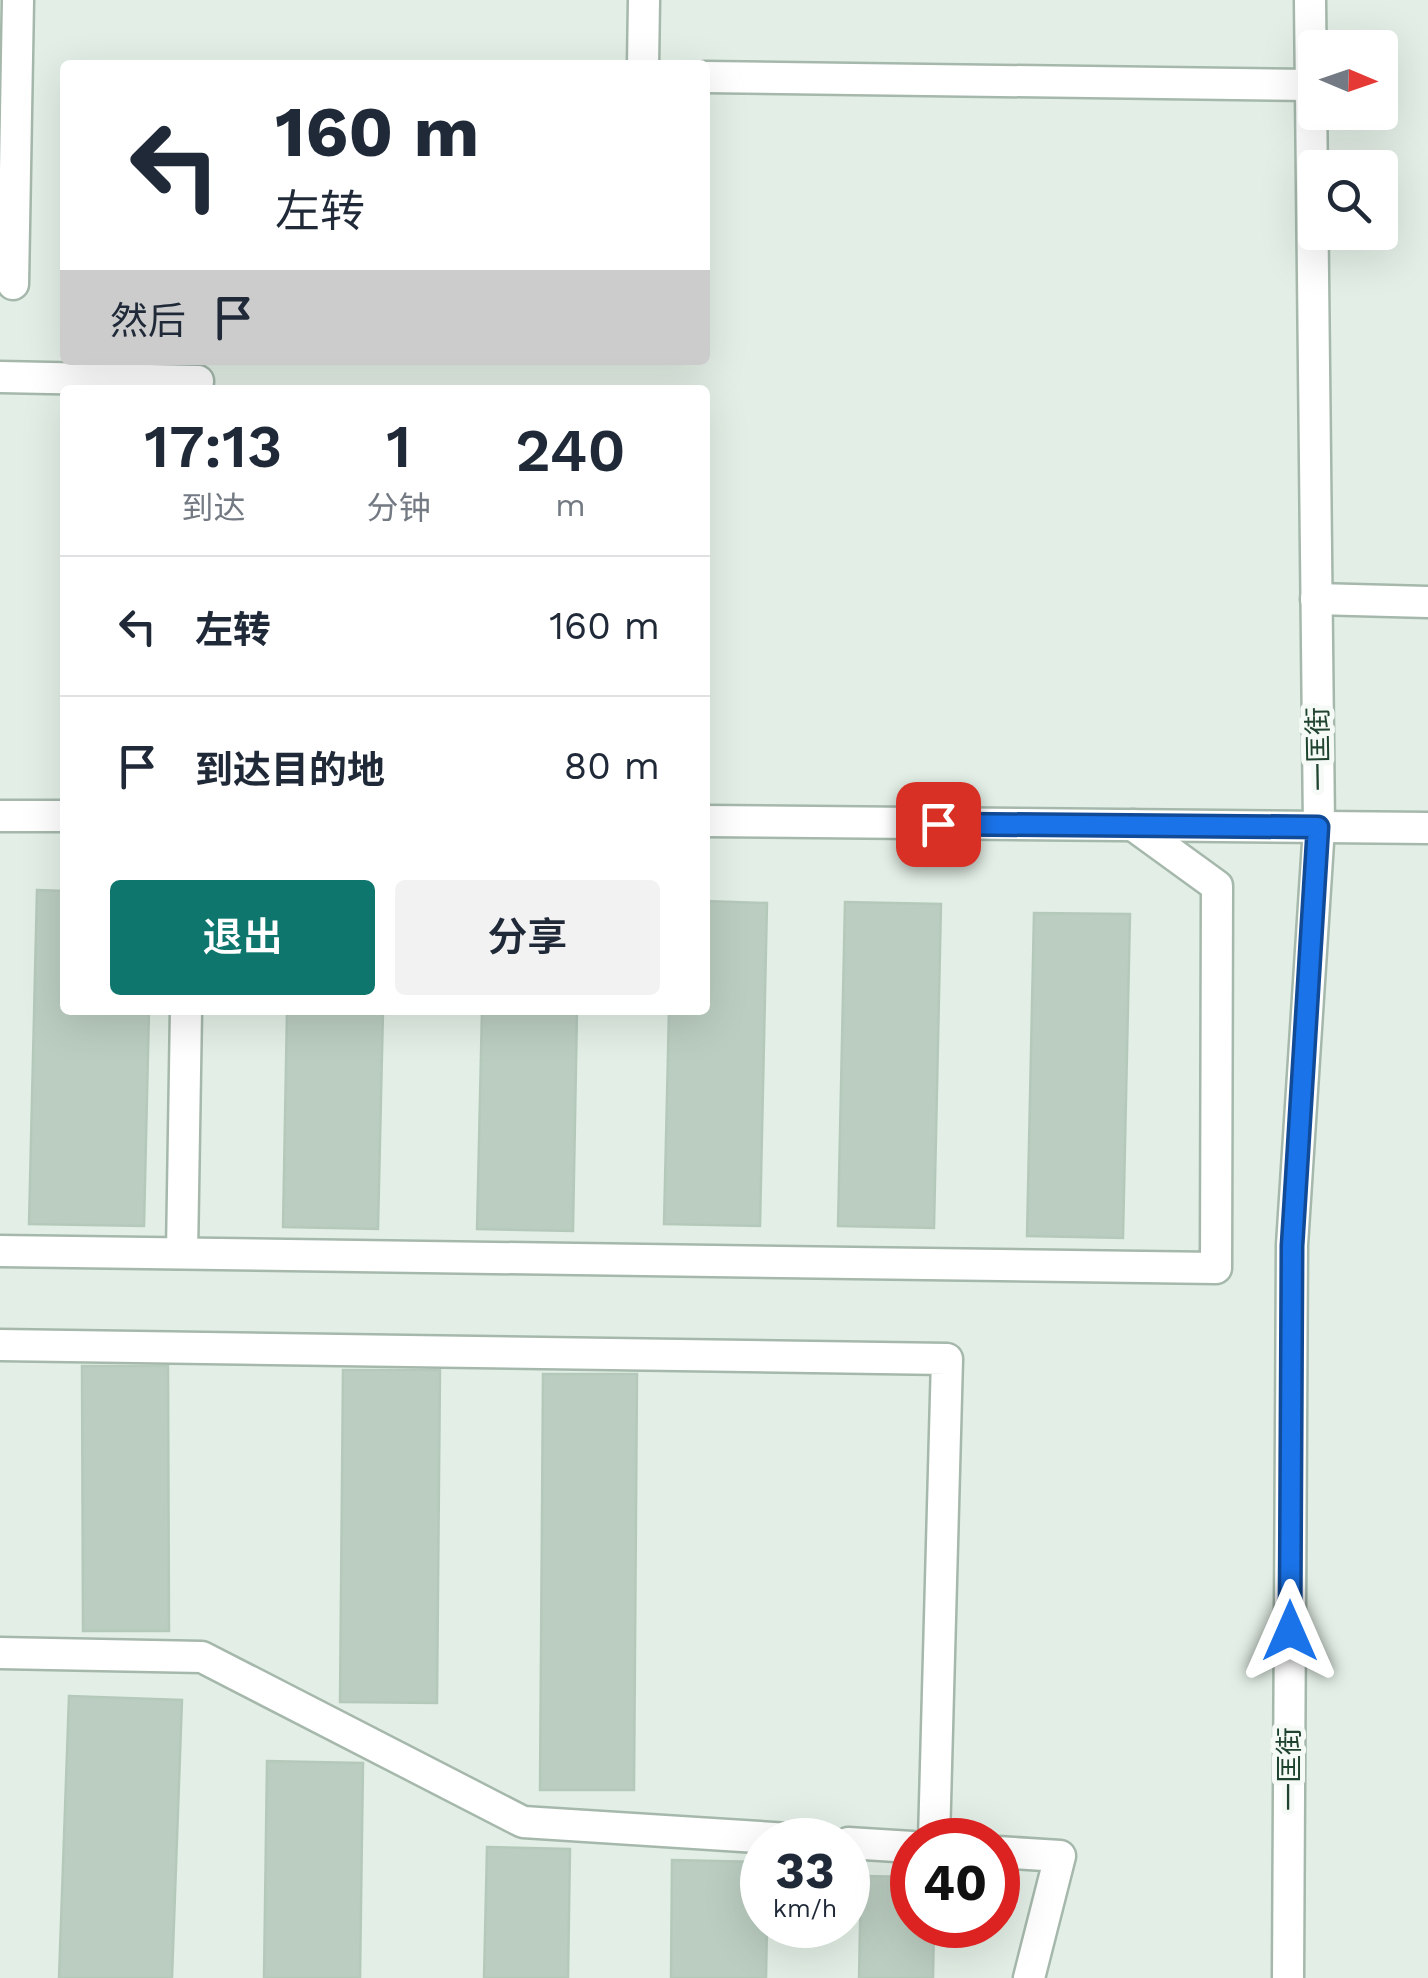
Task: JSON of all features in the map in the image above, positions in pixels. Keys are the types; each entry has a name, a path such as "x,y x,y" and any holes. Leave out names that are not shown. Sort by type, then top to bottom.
{"street":[{"path":"13,284 18,0"},
{"path":"643,60 644,0"},
{"name":"一匡街","path":"1310,0 1310,30"},
{"path":"710,76 1298,86"},
{"name":"一匡街","path":"1288,1978 1292,1246 1318,827 1311,130"},
{"path":"0,377 198,381 198,385"},
{"path":"1316,598 1428,602"},
{"path":"0,816 60,816"},
{"path":"710,822 1428,828"},
{"path":"0,1251 1216,1268 1218,886 1133,825"},
{"path":"182,1254 186,1015"},
{"path":"0,1345 947,1360 935,1818"},
{"path":"0,1652 202,1657 523,1822 740,1836"},
{"path":"1020,1853 1060,1856 1030,1978"}],"building":[{"path":"37,890 60,891 60,1015 149,1015 144,1226 29,1224"},
{"path":"710,901 767,903 760,1226 664,1224 669,1015 710,1015"},
{"path":"845,902 941,904 934,1228 838,1226"},
{"path":"1034,913 1130,914 1123,1238 1027,1236"},
{"path":"287,1015 383,1015 378,1229 283,1227"},
{"path":"482,1015 577,1015 573,1231 477,1229"},
{"path":"82,1366 168,1366 169,1631 83,1631"},
{"path":"343,1370 440,1370 437,1703 340,1702"},
{"path":"543,1374 637,1374 634,1790 540,1790"},
{"path":"69,1696 182,1700 172,1978 59,1978"},
{"path":"267,1761 363,1763 360,1978 264,1978"},
{"path":"487,1847 570,1849 568,1978 484,1978"},
{"path":"672,1860 740,1862 740,1948 767,1948 766,1978 671,1978"},
{"path":"870,1876 890,1877 890,1948 934,1948 933,1978 859,1978 860,1948 870,1948"}],"route":[{"path":"938,824 1318,827 1292,1246 1290,1631"}]}
